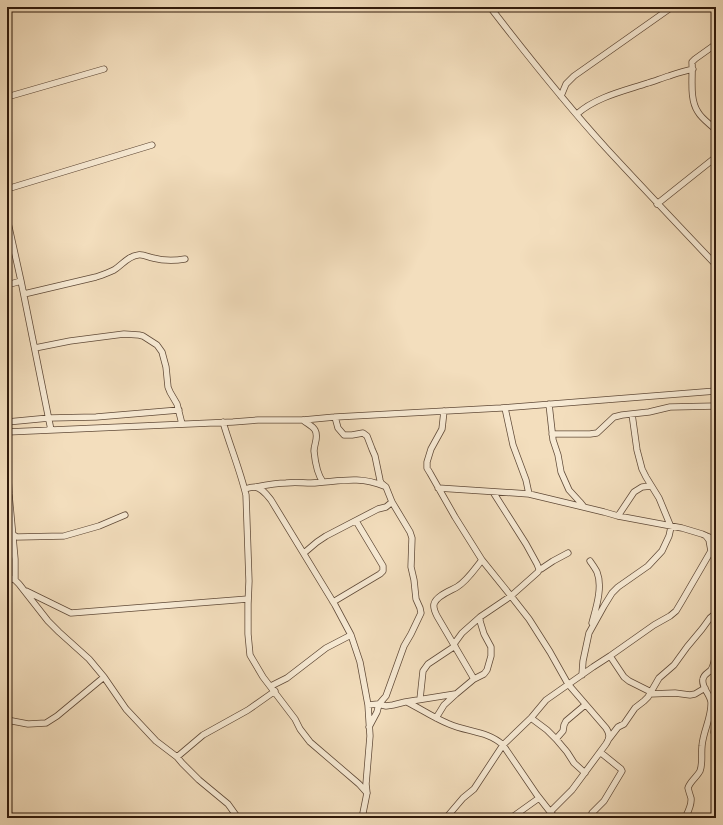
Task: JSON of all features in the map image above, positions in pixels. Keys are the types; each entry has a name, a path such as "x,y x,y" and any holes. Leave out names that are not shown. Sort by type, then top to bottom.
{"street":[{"path":"490,7 561,96 605,147 716,265"},
{"path":"561,96 566,84 574,76 672,7"},
{"path":"716,44 692,62 694,106 697,112 716,130"},
{"path":"7,97 104,69"},
{"path":"577,114 584,107 603,98 669,75 693,69"},
{"path":"7,189 152,145"},
{"path":"657,204 716,157"},
{"path":"7,218 24,294 51,430"},
{"path":"24,294 100,276 114,270 136,255 166,260 185,259"},
{"path":"7,285 21,281"},
{"path":"35,348 70,341 124,334 143,336 157,345 162,352 166,367 168,387 177,404 182,424"},
{"path":"7,432 258,420 302,420 505,408 716,391"},
{"path":"549,404 552,434 561,472 568,490 584,507"},
{"path":"552,434 596,433 614,417 622,415 649,412 670,407 716,406"},
{"path":"505,408 513,445 526,480 529,494"},
{"path":"7,422 49,418 96,417 179,410"},
{"path":"444,411 442,428 431,449 426,464 427,468 482,560 529,619 568,684 606,728 609,737 608,740"},
{"path":"589,633 612,593 618,587 648,566 662,551 669,536 671,527 659,498 642,469 632,414"},
{"path":"335,417 338,428 344,435 363,433 367,436 375,456 381,483 386,487 392,502 410,532 412,538 411,567 416,599 421,613 404,646 386,696 379,704 377,712 369,727"},
{"path":"302,420 316,431 314,452 319,476 323,482"},
{"path":"223,422 246,495 249,581 248,634 250,654 264,677 310,742 359,784 366,793"},
{"path":"7,448 9,498 15,559 15,580"},
{"path":"245,489 286,483 311,483 343,480 366,481 386,487"},
{"path":"618,516 634,492 642,487 652,486"},
{"path":"255,487 260,489 271,500 304,553 337,608 351,635 360,662 368,705 370,736 366,793 362,818"},
{"path":"438,488 529,494 618,516 682,528 716,540"},
{"path":"493,492 526,544 539,569"},
{"path":"304,553 326,536 378,509 386,507 392,502"},
{"path":"12,534 17,537 64,536 99,526 126,515"},
{"path":"333,602 383,571 383,566 356,521"},
{"path":"706,536 709,540 711,551"},
{"path":"446,818 463,798 474,789 504,746 546,700 654,625 670,616 676,610 711,551 716,546"},
{"path":"420,700 423,671 428,664 454,645 465,630 480,617 511,596 538,572 539,569 568,553"},
{"path":"474,679 437,616 434,609 434,604 437,599 463,583 482,560"},
{"path":"582,675 583,661 598,601 599,589 597,573 590,561"},
{"path":"7,577 15,580 48,621 89,659 104,677 126,710 156,741 177,757 199,780 228,804 238,818"},
{"path":"25,591 71,613 248,599"},
{"path":"553,816 550,812 572,790 618,727 624,724 635,708 651,693 659,678 674,665 710,618 716,613"},
{"path":"436,718 444,705 474,679 484,674 487,670 492,656 482,628 480,617"},
{"path":"177,757 203,735 248,710 326,648 351,635"},
{"path":"685,818 691,802 688,788 701,768 702,745 709,719 711,702 703,683 703,679 704,675 712,667 716,652"},
{"path":"610,656 629,681 651,693 692,695 705,688"},
{"path":"7,720 28,724 46,723 57,716 104,677"},
{"path":"368,705 379,704 386,706 456,694"},
{"path":"407,702 436,718 450,724 490,736 498,741 504,746 553,816"},
{"path":"556,739 563,731 566,721 585,705"},
{"path":"531,718 556,739 574,763 585,773"},
{"path":"705,733 715,733 716,720"},
{"path":"591,818 592,814 604,801 622,771 600,752"},
{"path":"511,818 539,798"}]}
